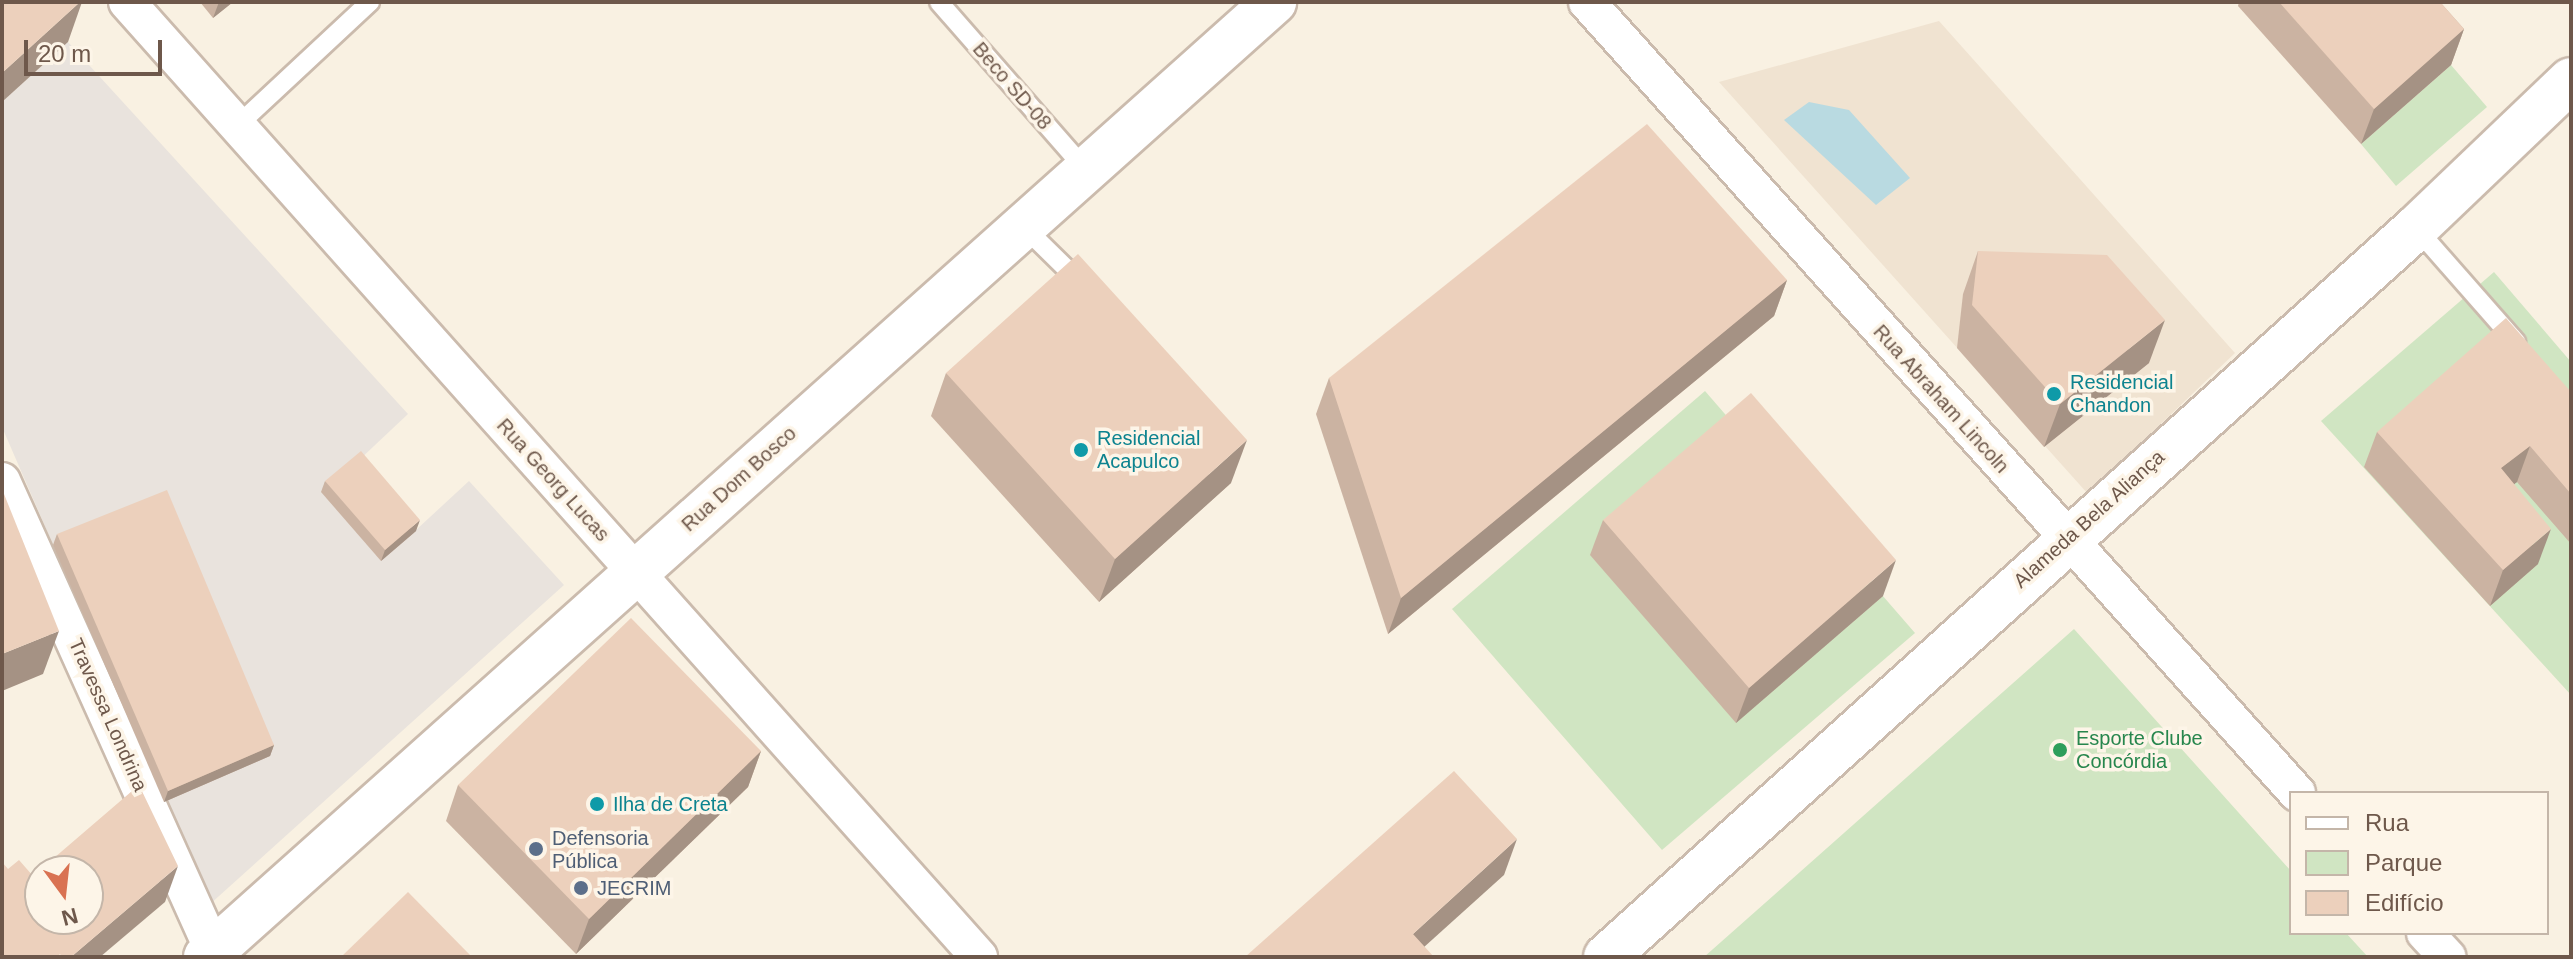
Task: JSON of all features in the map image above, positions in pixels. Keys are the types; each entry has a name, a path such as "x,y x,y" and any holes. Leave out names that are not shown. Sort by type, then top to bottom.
{"street":[{"name":"Rua Georg Lucas","path":"127,2 979,957"},
{"name":"Rua Dom Bosco","path":"210,954 1274,2"},
{"name":"Rua Abraham Lincoln","path":"1587,2 2295,791"},
{"name":"Alameda Bela Aliança","path":"1606,957 2066,539 2416,228 2571,80"},
{"name":"Travessa Londrina","path":"2,481 210,954"},
{"path":"2427,935 2447,957"}],"lane":[{"path":"237,126 370,2"},
{"name":"Beco SD-08","path":"939,2 1086,170"},
{"path":"1023,226 1101,304"},
{"path":"2416,228 2530,358"}],"shaded area":[{"path":"1939,21 2235,353 2088,494 1719,82"},
{"path":"68,42 408,414 357,462 416,530 469,481 564,585 209,905 2,427 2,102"}],"green space":[{"path":"2451,65 2487,107 2396,186 2361,144"},
{"path":"2494,272 2571,362 2571,695 2321,421"},
{"path":"1705,391 1915,633 1662,850 1452,609"},
{"name":"Esporte Clube Concórdia","path":"2074,629 2289,869 2289,935 2348,935 2368,957 1704,957"}],"water":[{"path":"1809,102 1849,110 1910,178 1876,205 1784,120"}],"building":[{"path":"2,2 80,2 2,73"},
{"path":"2279,2 2440,2 2464,29 2374,109"},
{"path":"1647,124 1787,280 1401,598 1329,378"},
{"path":"1978,251 2107,255 2165,320 2060,404 1972,305"},
{"name":"Residencial Acapulco","path":"1078,254 1247,440 1115,559 946,373"},
{"path":"2506,318 2571,392 2571,494 2530,446 2501,468 2551,529 2503,570 2377,432"},
{"path":"1751,393 1896,560 1749,688 1603,520"},
{"path":"361,451 420,520 385,550 325,481"},
{"path":"2,489 59,631 2,654"},
{"path":"167,490 274,745 168,791 57,534"},
{"name":"Ilha de Creta","path":"631,618 761,751 589,919 458,785"},
{"path":"1454,771 1517,839 1413,934 1434,957 1245,957"},
{"path":"139,785 178,866 104,929 104,855 57,855"},
{"path":"19,860 24,866 24,935 97,935 71,957 60,954 57,957 2,957 2,862 8,869"},
{"path":"408,892 472,957 341,957"}],"place":[{"name":"Residencial Chandon","path":"2054,394"},
{"name":"Residencial Acapulco","path":"1081,450"},
{"name":"Esporte Clube Concórdia","path":"2060,750"},
{"name":"Ilha de Creta","path":"597,804"},
{"name":"Defensoria Pública","path":"536,849"},
{"name":"JECRIM","path":"581,888"}]}
